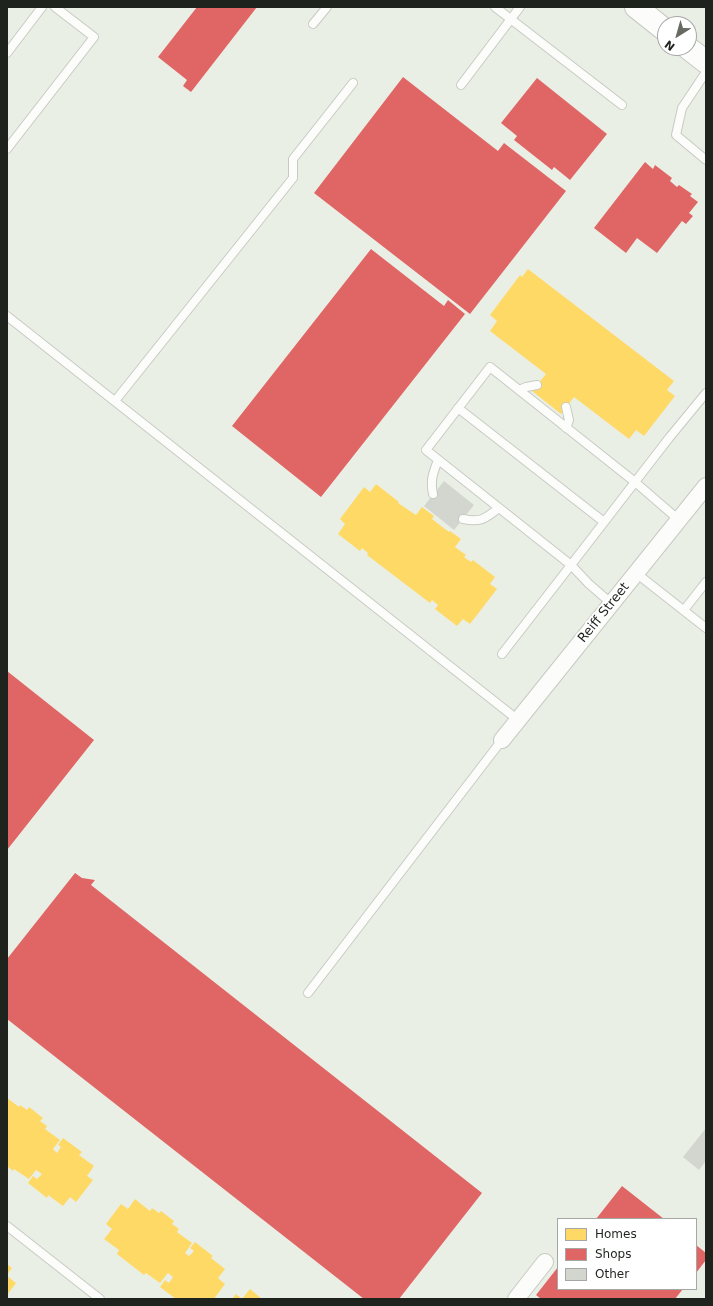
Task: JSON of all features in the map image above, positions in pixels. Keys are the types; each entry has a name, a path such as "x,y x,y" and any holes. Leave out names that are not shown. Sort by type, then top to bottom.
{"highway":[{"path":"636,7 657,24"},
{"path":"697,55 706,62"}],"street":[{"name":"Reiff Street","path":"502,740 706,486"},
{"path":"516,1299 545,1262"}],"lane":[{"path":"7,53 42,7"},
{"path":"7,149 94,38 55,7"},
{"path":"313,24 326,7"},
{"path":"496,7 622,105"},
{"path":"461,85 520,7"},
{"path":"706,72 682,108 676,135 706,160"},
{"path":"115,401 293,178 293,159 353,83"},
{"path":"7,316 518,720"},
{"path":"612,604 589,584 571,565 426,450 490,367 636,482 679,520"},
{"path":"519,390 537,385"},
{"path":"502,654 706,393"},
{"path":"566,407 568,420 566,428"},
{"path":"458,408 604,522"},
{"path":"433,494 431,484 438,460"},
{"path":"463,519 475,522 483,519 499,508"},
{"path":"636,573 706,628"},
{"path":"684,610 706,582"},
{"path":"308,993 502,740"},
{"path":"7,1226 100,1299"}],"building: Homes":[{"path":"528,269 674,381 667,390 675,396 644,436 636,430 629,439 574,397 561,414 532,391 546,374 490,331 497,321 490,315 520,275 522,277"},
{"path":"376,484 399,502 398,503 416,515 422,507 434,516 432,519 461,539 455,547 466,555 464,557 471,562 473,560 495,577 490,584 497,589 470,624 463,619 457,626 435,609 438,605 432,600 430,603 367,555 368,553 362,548 360,551 338,534 345,524 340,519 364,487 370,492"},
{"path":"7,1098 19,1107 20,1105 27,1110 29,1107 43,1118 40,1121 47,1126 45,1129 60,1140 53,1149 57,1153 61,1147 58,1145 63,1138 82,1152 79,1155 94,1166 87,1176 93,1180 76,1202 70,1197 63,1206 48,1195 47,1198 28,1183 33,1176 37,1179 42,1174 36,1170 29,1179 14,1169 13,1171 7,1166"},
{"path":"135,1199 150,1211 152,1208 159,1213 161,1211 174,1221 172,1224 179,1229 177,1232 192,1243 185,1253 189,1256 194,1251 190,1248 195,1242 213,1256 211,1258 225,1269 218,1278 225,1284 214,1299 176,1299 160,1287 165,1280 169,1283 173,1277 168,1273 160,1283 146,1273 144,1275 117,1254 119,1250 104,1239 112,1229 106,1224 121,1204 128,1209"},
{"path":"7,1264 12,1268 7,1275"},
{"path":"7,1276 16,1283 7,1295"},
{"path":"250,1289 262,1299 242,1299"},
{"path":"236,1294 242,1299 232,1299"}],"building: Shops":[{"path":"197,7 257,7 191,92 183,86 187,80 158,57"},
{"path":"403,77 498,151 504,143 566,191 470,314 314,193"},
{"path":"537,78 607,134 570,180 554,167 552,170 514,140 517,136 501,123"},
{"path":"645,162 653,169 655,165 672,178 670,181 677,187 679,185 692,194 690,196 698,202 689,213 693,216 686,224 682,221 657,253 637,238 626,253 594,228"},
{"path":"371,249 444,306 448,300 465,314 321,497 232,426"},
{"path":"7,671 94,740 7,850"},
{"path":"75,873 82,878 95,880 91,885 482,1193 399,1299 364,1299 7,1019 7,959"},
{"path":"622,1186 663,1218 597,1218"},
{"path":"697,1246 706,1253 706,1260 697,1272"},
{"path":"557,1268 557,1290 682,1290 675,1299 541,1299 536,1295"}],"building: Other":[{"path":"444,481 474,505 454,530 424,506"},
{"path":"706,1128 706,1161 699,1170 683,1157"}]}
